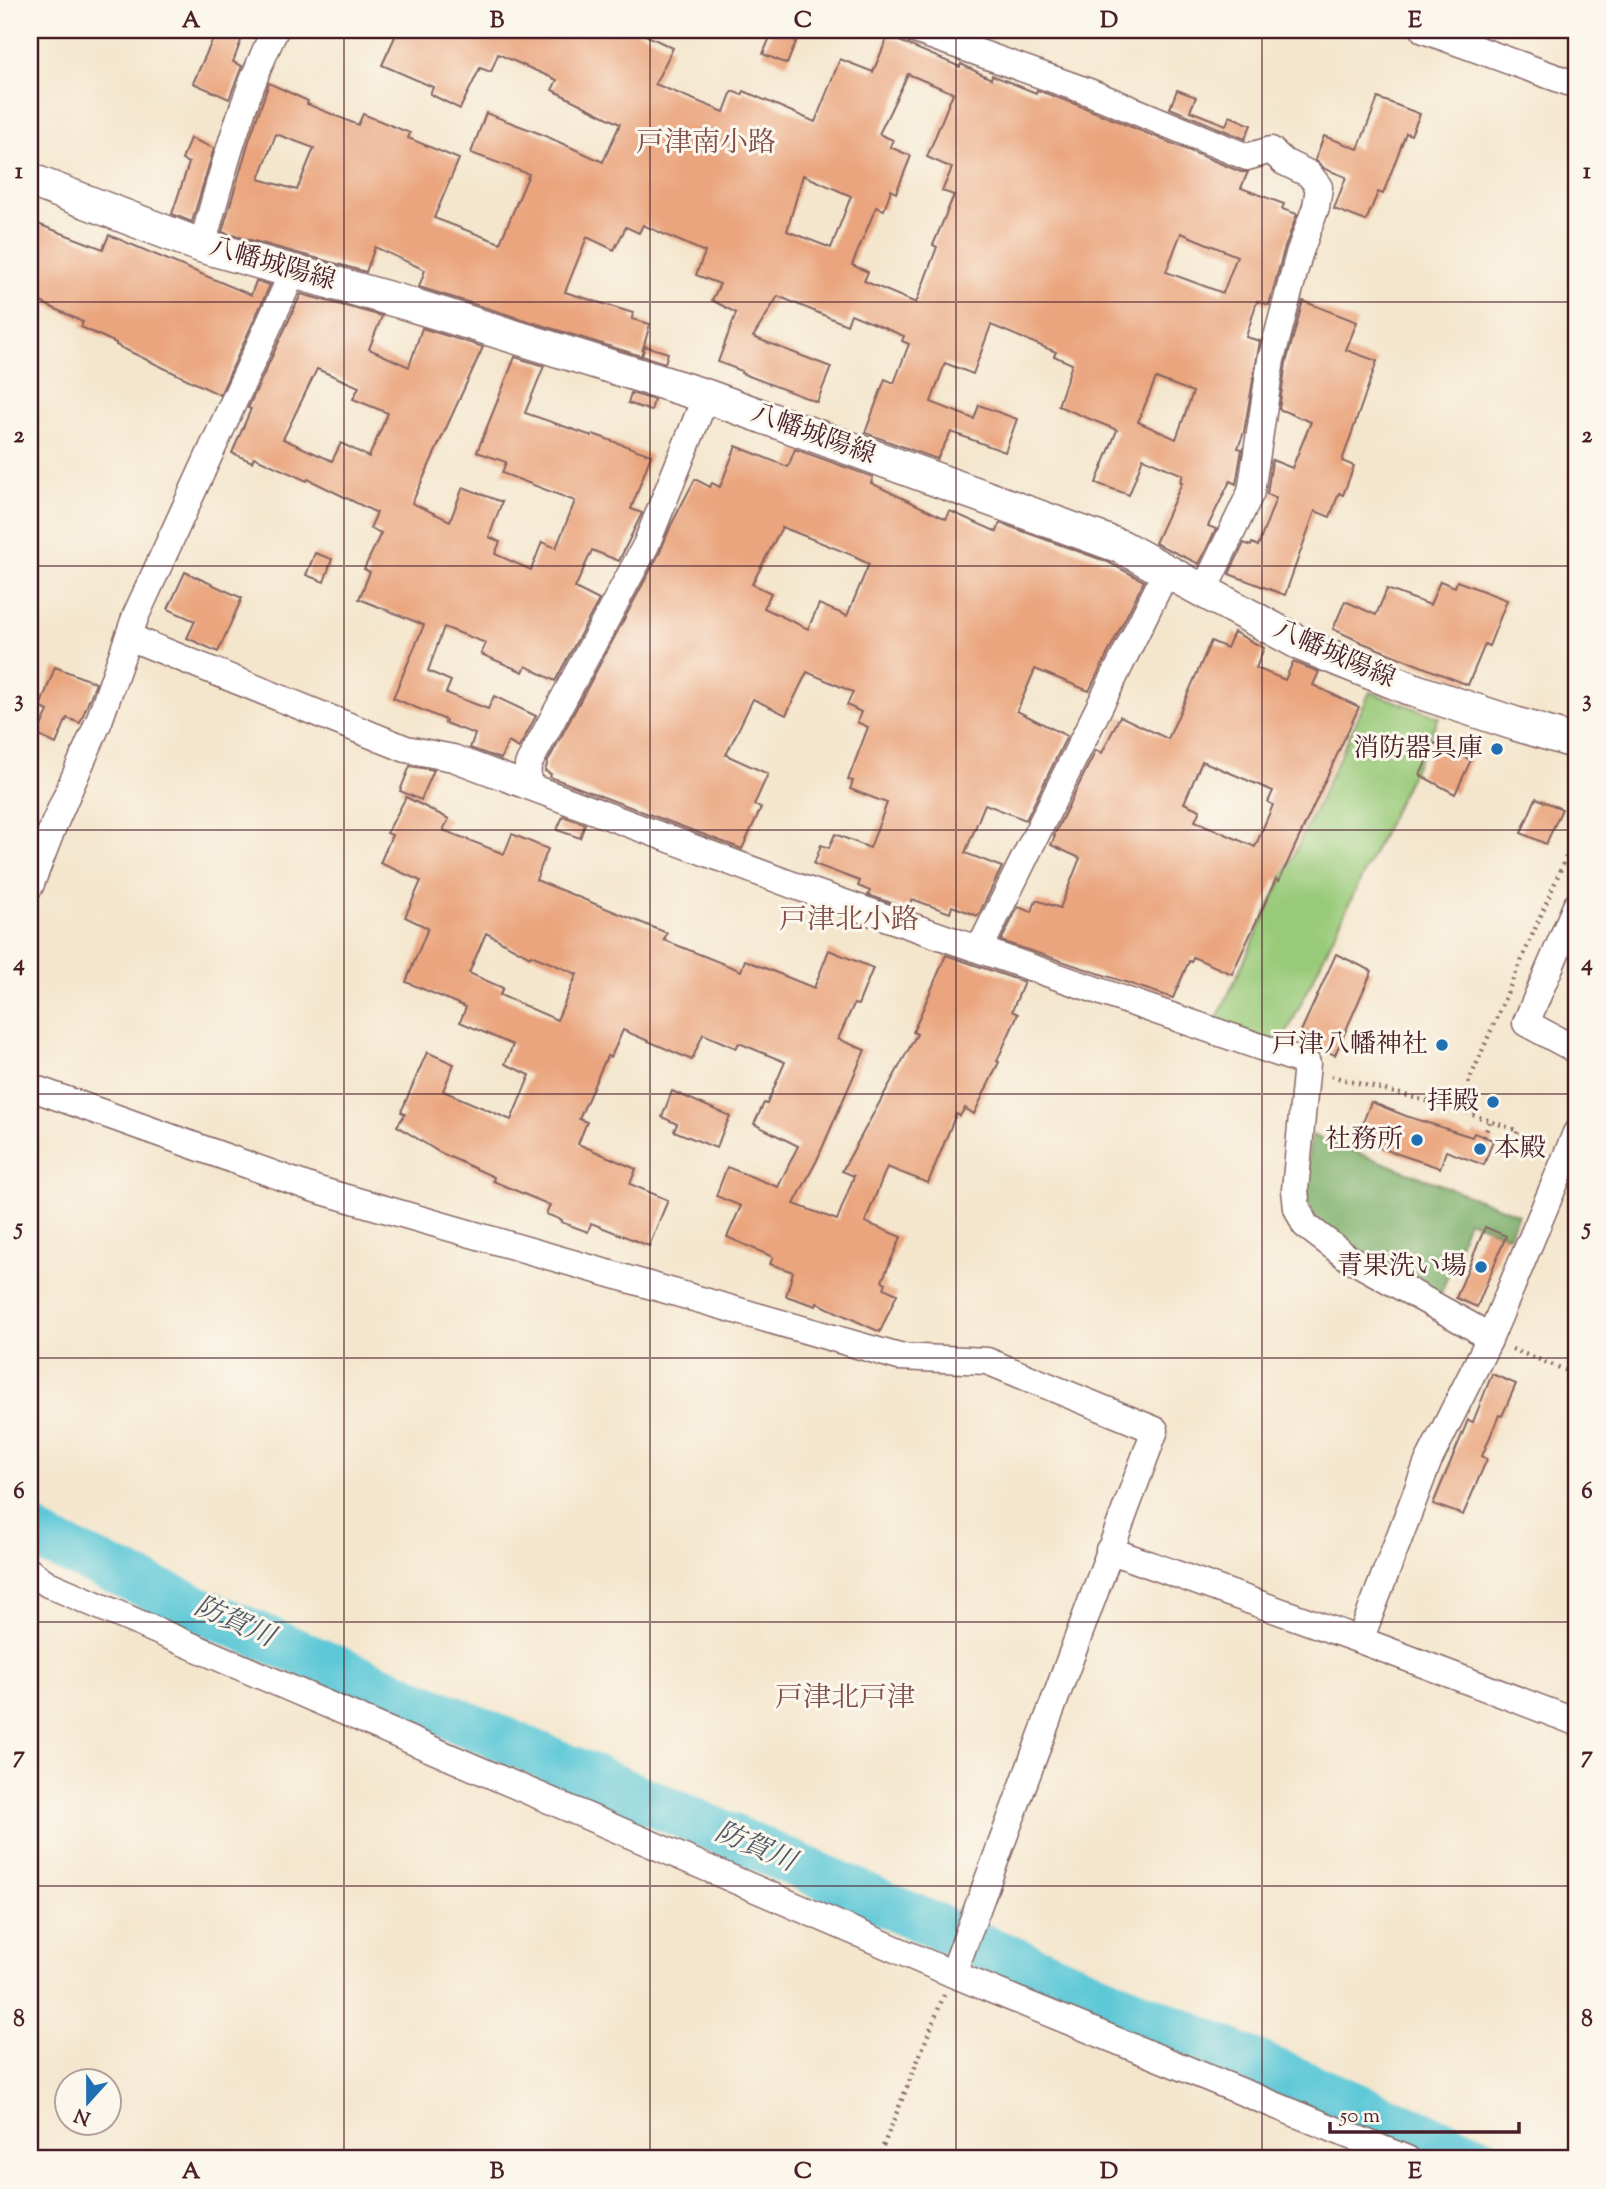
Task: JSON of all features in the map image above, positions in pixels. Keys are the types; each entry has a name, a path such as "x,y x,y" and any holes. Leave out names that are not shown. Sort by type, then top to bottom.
{"main road":[{"name":"八幡城陽線","path":"30,180 202,246 294,270 706,396 1122,547 1303,645 1416,691 1576,742"}],"street":[{"path":"202,246 260,62 275,30"},
{"path":"915,30 1089,92 1247,158 1271,150 1284,162 1309,174 1319,187 1316,207 1299,254 1271,360 1251,492 1203,592"},
{"path":"1424,30 1576,85"},
{"path":"30,886 99,721 136,615 294,270"},
{"path":"527,785 528,765 646,545 706,396"},
{"path":"980,948 1167,570"},
{"path":"129,637 406,749 453,758 798,887 1307,1063 1295,1190 1297,1208 1305,1225 1347,1257 1475,1328 1489,1340"},
{"path":"1576,906 1526,1023 1576,1050"},
{"path":"30,1087 315,1189 845,1342 899,1357 987,1361 1155,1430 953,1974"},
{"path":"1360,1640 1427,1462 1489,1340 1576,1133"},
{"path":"1109,1550 1360,1640 1576,1722"},
{"path":"30,1572 48,1584 953,1974 1407,2159"}],"path":[{"path":"1457,1109 1576,834"},
{"path":"1307,1070 1457,1109 1518,1131 1508,1153"},
{"path":"1484,1137 1490,1120"},
{"path":"1489,1340 1576,1374"},
{"path":"878,2159 953,1974"}],"green space":[{"path":"1370,692 1439,717 1281,1045 1215,1023"},
{"path":"1311,1135 1518,1214 1509,1236 1468,1220 1441,1294 1350,1248 1321,1230 1304,1194"}],"building":[{"path":"217,30 245,30 233,62 242,66 229,99 193,83"},
{"path":"398,30 502,30 520,37 523,30 635,30 673,48 655,84 724,112 732,91 742,95 744,91 815,122 840,59 873,72 888,36 960,67 961,64 991,79 992,75 1036,93 1037,90 1241,172 1248,172 1241,188 1284,204 1282,209 1297,214 1269,305 1257,301 1246,337 1260,341 1244,432 1238,448 1242,449 1236,484 1230,481 1208,526 1216,529 1199,564 1155,543 1182,483 1180,482 1183,475 1143,458 1129,495 1096,483 1117,430 1058,406 1072,364 1054,356 1056,352 991,325 973,374 945,363 931,402 974,419 979,405 1017,419 1005,452 951,432 937,459 865,433 885,379 894,383 909,344 902,341 904,336 851,314 847,325 778,296 753,337 831,367 817,402 741,373 742,371 718,362 736,313 712,300 720,284 696,275 705,252 643,225 639,233 626,227 614,250 587,237 565,292 633,313 632,319 650,324 641,356 419,287 425,270 375,247 366,272 222,232 269,83 308,101 307,104 358,125 363,114 410,133 408,138 459,159 434,218 500,243 529,174 471,153 486,113 603,162 620,124 552,90 557,80 498,54 491,72 480,68 460,109 430,94 433,87 382,65","holes":["908,74 953,93 927,157 952,168 942,191 954,195 933,245 937,247 916,303 864,281 868,272 852,265 876,207 884,210 891,190 896,193 911,156 890,147 893,140 879,134","276,134 314,148 297,190 259,179","803,175 851,196 831,248 787,231","1181,233 1237,256 1223,293 1166,272","1156,378 1193,392 1176,439 1138,422"]},
{"path":"773,30 801,30 787,64 763,54"},
{"path":"1177,90 1196,97 1190,111 1226,125 1230,116 1251,125 1245,139 1170,108"},
{"path":"1378,98 1420,114 1411,135 1406,133 1383,194 1378,192 1366,221 1334,209 1346,177 1325,169 1315,160 1324,136 1358,149"},
{"path":"190,138 214,148 192,222 172,214 189,163 182,160"},
{"path":"30,221 103,249 109,235 251,295 256,281 270,285 220,395 81,327 83,322 30,297"},
{"path":"301,294 382,316 369,349 409,367 422,328 483,347 412,503 450,521 463,487 502,502 489,537 500,542 495,554 531,570 542,542 556,548 575,501 502,473 506,462 477,452 515,357 544,366 525,413 651,455 631,509 642,513 619,561 592,550 575,588 599,600 555,681 526,666 523,672 481,654 486,643 444,627 428,671 451,681 446,693 488,709 494,696 536,716 519,748 508,742 501,759 470,748 475,734 393,698 424,625 359,599 370,572 364,569 381,533 370,528 377,513 308,479 307,481 254,457 252,462 232,453 251,409 248,408","holes":["317,369 359,387 353,399 388,413 369,457 341,443 332,461 283,439"]},
{"path":"1303,301 1357,322 1346,350 1377,361 1342,461 1354,466 1343,495 1339,493 1330,517 1315,511 1285,595 1229,574 1244,543 1258,546 1276,498 1267,494 1272,460 1292,468 1311,422 1279,409 1286,363"},
{"path":"645,346 668,353 665,363 642,356"},
{"path":"631,393 654,400 651,411 628,403"},
{"path":"736,446 788,467 795,449 873,477 871,483 946,519 950,511 997,532 1000,523 1108,562 1144,581 1089,691 1035,669 1017,711 1067,736 1026,820 985,804 965,853 1002,867 978,916 952,906 950,913 912,899 906,908 868,895 870,891 858,886 860,881 814,864 821,845 829,848 835,834 870,848 887,803 850,789 853,781 848,780 868,727 857,722 861,712 847,705 853,692 807,672 786,715 753,699 726,755 768,774 754,805 761,808 742,849 550,777 551,774 545,771 660,552 695,479 710,487 712,483 720,487","holes":["782,527 869,564 847,616 819,604 808,629 764,608 771,593 752,584"]},
{"path":"315,553 332,559 324,582 306,575"},
{"path":"185,572 242,598 218,652 187,638 195,621 168,609"},
{"path":"1440,581 1455,587 1457,581 1507,600 1489,646 1485,644 1468,685 1333,629 1345,601 1376,615 1387,589 1430,605"},
{"path":"1234,632 1264,648 1256,668 1285,680 1293,662 1319,672 1313,685 1359,707 1279,881 1276,879 1232,974 1193,957 1173,998 1001,941 1018,907 1032,912 1036,900 1060,908 1080,858 1051,845 1054,835 1096,750 1102,753 1120,716 1168,739 1211,641 1227,648","holes":["1202,761 1273,791 1268,802 1273,805 1255,847 1195,821 1200,810 1184,803"]},
{"path":"55,667 96,683 80,723 67,718 56,744 37,735 48,711 40,707"},
{"path":"1435,743 1471,760 1455,794 1420,775"},
{"path":"410,766 434,770 421,800 400,791"},
{"path":"406,797 449,819 443,830 504,854 512,834 548,849 536,880 667,933 664,940 741,971 745,960 814,988 829,950 873,968 858,1005 854,1004 838,1039 865,1050 817,1160 794,1204 837,1220 854,1176 842,1171 917,1034 913,1032 946,955 1024,982 1012,1011 1018,1014 997,1061 999,1062 974,1114 965,1108 960,1116 956,1114 928,1183 887,1167 865,1222 901,1237 882,1281 886,1283 884,1288 897,1294 880,1332 817,1303 816,1306 786,1296 793,1272 770,1264 773,1257 727,1237 741,1206 716,1196 727,1167 778,1187 798,1146 754,1124 764,1103 767,1104 785,1062 739,1043 736,1048 703,1034 692,1060 623,1030 611,1057 607,1056 579,1119 587,1122 578,1144 636,1169 630,1184 668,1200 649,1246 591,1223 588,1232 561,1222 562,1220 546,1214 550,1205 493,1181 494,1177 439,1152 397,1126 405,1114 401,1112 427,1052 454,1064 443,1091 511,1120 530,1075 505,1064 513,1045 460,1022 466,1007 406,982 428,928 405,917 421,881 380,863 392,835 387,833","holes":["486,933 530,957 531,955 577,974 557,1020 500,995 503,988 469,973"]},
{"path":"1536,798 1562,809 1546,844 1521,833"},
{"path":"563,816 585,824 580,838 557,830"},
{"path":"1336,954 1372,971 1335,1055 1297,1040"},
{"path":"672,1091 730,1116 716,1148 674,1131 677,1124 662,1117"},
{"path":"1371,1102 1472,1137 1474,1133 1493,1140 1484,1165 1446,1151 1440,1168 1356,1140"},
{"name":"青果洗い場","path":"1485,1227 1506,1236 1477,1307 1456,1298"},
{"path":"1492,1374 1516,1384 1502,1416 1499,1415 1482,1456 1487,1459 1463,1515 1433,1504 1468,1420 1473,1422"}],"waterway":[{"name":"防賀川","path":"30,1530 43,1540 258,1635 1482,2159"}],"place":[{"name":"消防器具庫","path":"1497,749"},
{"name":"戸津八幡神社","path":"1442,1045"},
{"name":"拝殿","path":"1493,1102"},
{"name":"社務所","path":"1417,1140"},
{"name":"本殿","path":"1480,1149"},
{"name":"青果洗い場","path":"1481,1267"}],"district":[{"name":"戸津南小路","path":"706,144"},
{"name":"戸津北小路","path":"849,921"},
{"name":"戸津北戸津","path":"845,1699"}]}
